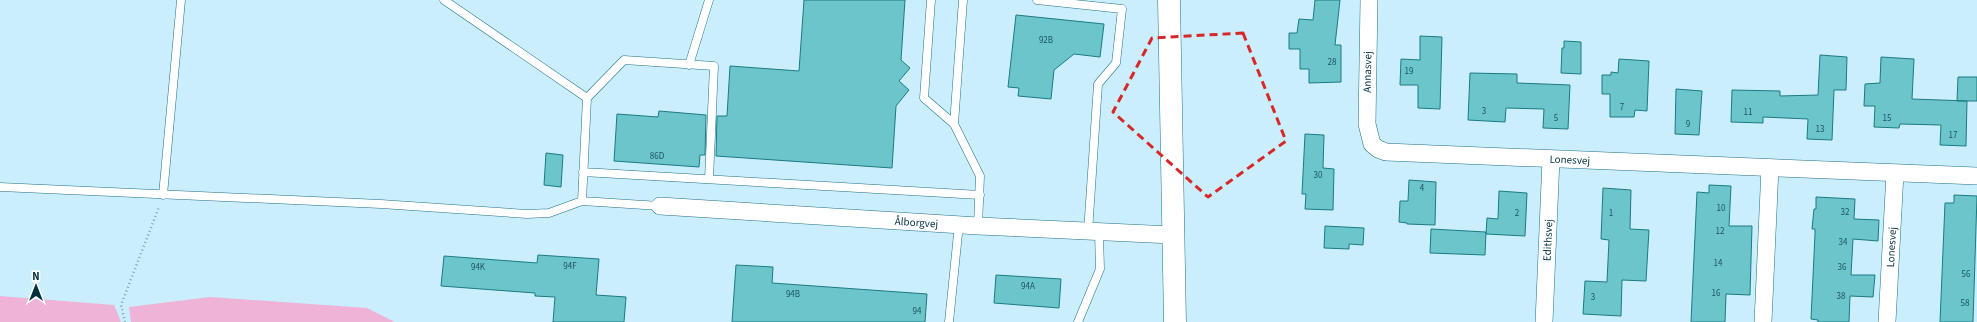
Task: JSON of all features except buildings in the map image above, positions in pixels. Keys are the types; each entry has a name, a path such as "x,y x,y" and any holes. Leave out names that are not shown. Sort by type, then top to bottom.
{"main road":[{"path":"1169,0 1172,235 1175,322"}],"street":[{"name":"Annasvej","path":"1369,0 1367,124 1372,144"},
{"name":"Lonesvej","path":"1372,144 1378,149 1386,152 1977,176"},
{"name":"Edithsvej","path":"1544,322 1551,159"},
{"path":"1763,322 1770,168"},
{"name":"Lonesvej","path":"1888,322 1895,173"},
{"name":"Ålborgvej","path":"660,206 978,226 1172,235"}],"lane":[{"path":"163,195 181,0"},
{"path":"444,0 587,98"},
{"path":"689,65 710,0"},
{"path":"931,0 924,98 954,124 980,176 978,226"},
{"path":"954,124 963,0"},
{"path":"1037,0 1122,9 1116,63 1098,84 1094,232 1100,269 1078,322"},
{"path":"582,201 587,98 624,60 714,66 708,179"},
{"path":"583,172 980,195"},
{"path":"0,187 381,204 528,214 548,213 582,201 660,206"},
{"path":"949,322 959,224"}],"path":[{"path":"125,322 121,305 163,195"}],"highlighted area":[{"path":"1243,33 1286,141 1208,197 1113,112 1152,38"}],"shaded area":[{"path":"0,296 114,305 121,322 0,322"},
{"path":"210,297 367,308 395,322 131,322 129,307"}]}
